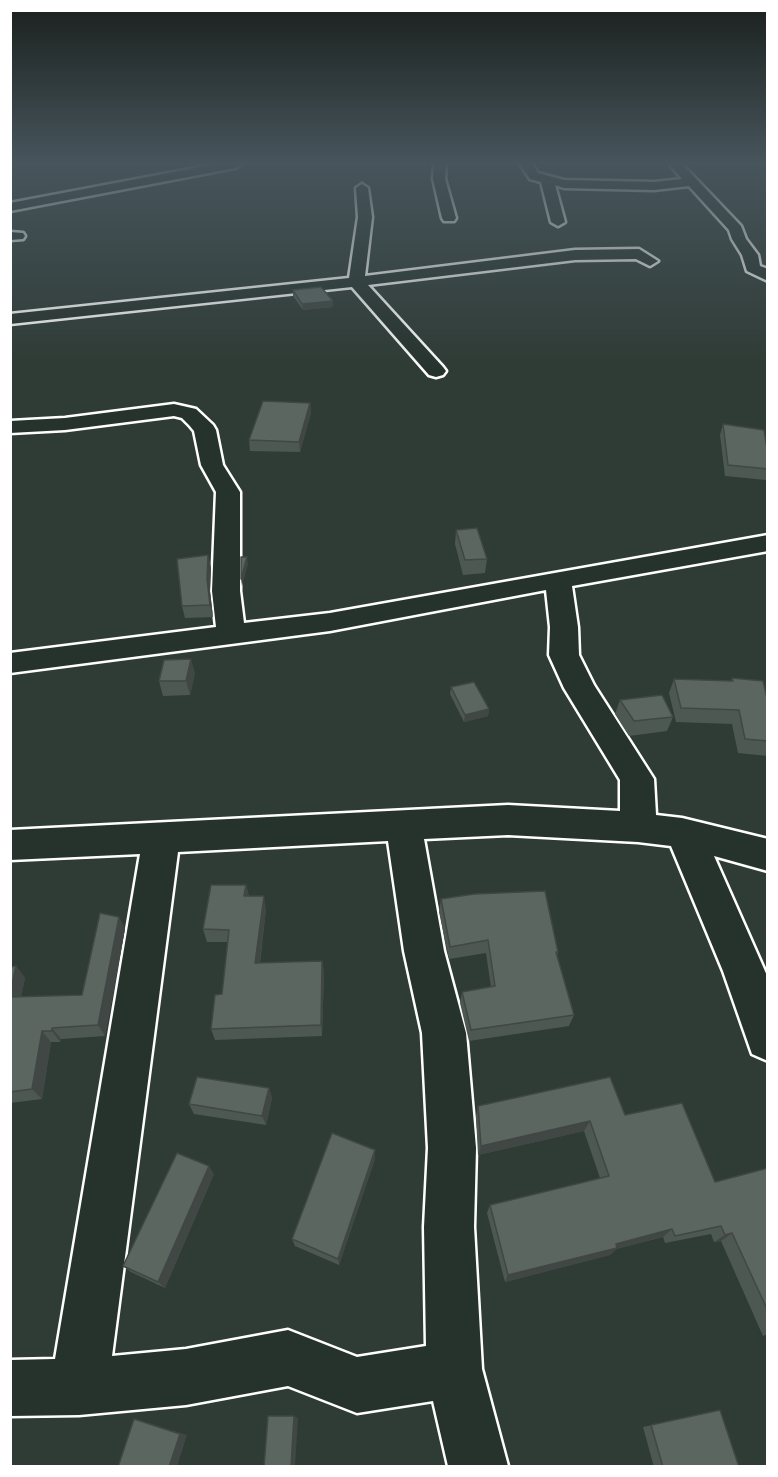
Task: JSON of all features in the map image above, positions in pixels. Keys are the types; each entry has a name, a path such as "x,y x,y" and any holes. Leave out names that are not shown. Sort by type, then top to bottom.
{"street":[{"path":"363,233 356,282 436,371"},
{"path":"737,233 750,255 753,268 768,276"},
{"path":"10,319 356,282 595,253 639,254 650,261"},
{"path":"10,427 65,424 174,410 189,413 197,420 205,430 212,465 228,492 225,591 231,635"},
{"path":"10,663 330,622 768,543"},
{"path":"558,580 564,627 564,655 580,688 637,779 638,827"},
{"path":"10,845 508,820 638,827 682,833 768,855"},
{"path":"404,826 424,951 444,1033 452,1148 449,1227 454,1369 478,1467"},
{"path":"682,833 696,858 744,971 768,1040"},
{"path":"79,1387 161,838"},
{"path":"10,1388 79,1387 186,1377 288,1358 357,1385 454,1369"}],"building":[{"path":"321,287 333,301 302,304 293,290"},
{"path":"263,401 310,403 299,442 249,440"},
{"path":"723,424 764,430 768,469 728,465"},
{"path":"477,528 487,559 465,560 456,530"},
{"path":"208,555 207,579 210,605 182,606 177,559"},
{"path":"241,557 247,557 241,579"},
{"path":"191,659 186,681 159,681 164,660"},
{"path":"732,678 763,681 768,702 768,741 745,739 739,710 681,708 674,679 733,681"},
{"path":"474,682 489,709 465,715 451,687"},
{"path":"662,695 673,717 634,721 620,700"},
{"path":"211,885 246,885 244,896 264,896 255,963 322,961 321,1025 211,1029 215,995 222,994 229,930 203,929"},
{"path":"545,891 558,952 556,952 574,1015 471,1030 462,992 495,986 488,940 450,947 441,899 474,894"},
{"path":"100,913 119,917 98,1025 52,1028 52,1031 42,1031 32,1089 10,1092 10,997 82,995"},
{"path":"16,966 10,993 10,967"},
{"path":"197,1077 269,1088 262,1116 189,1104"},
{"path":"610,1077 625,1115 682,1103 715,1182 768,1168 768,1311 732,1233 725,1235 721,1226 675,1236 672,1229 616,1244 617,1248 508,1275 490,1205 609,1176 590,1121 481,1146 478,1106"},
{"path":"332,1133 375,1150 338,1259 292,1239"},
{"path":"177,1153 209,1166 158,1282 123,1266"},
{"path":"720,1410 739,1467 663,1467 651,1425"},
{"path":"268,1416 294,1416 291,1467 264,1467"},
{"path":"134,1419 180,1434 169,1467 118,1467"}]}
